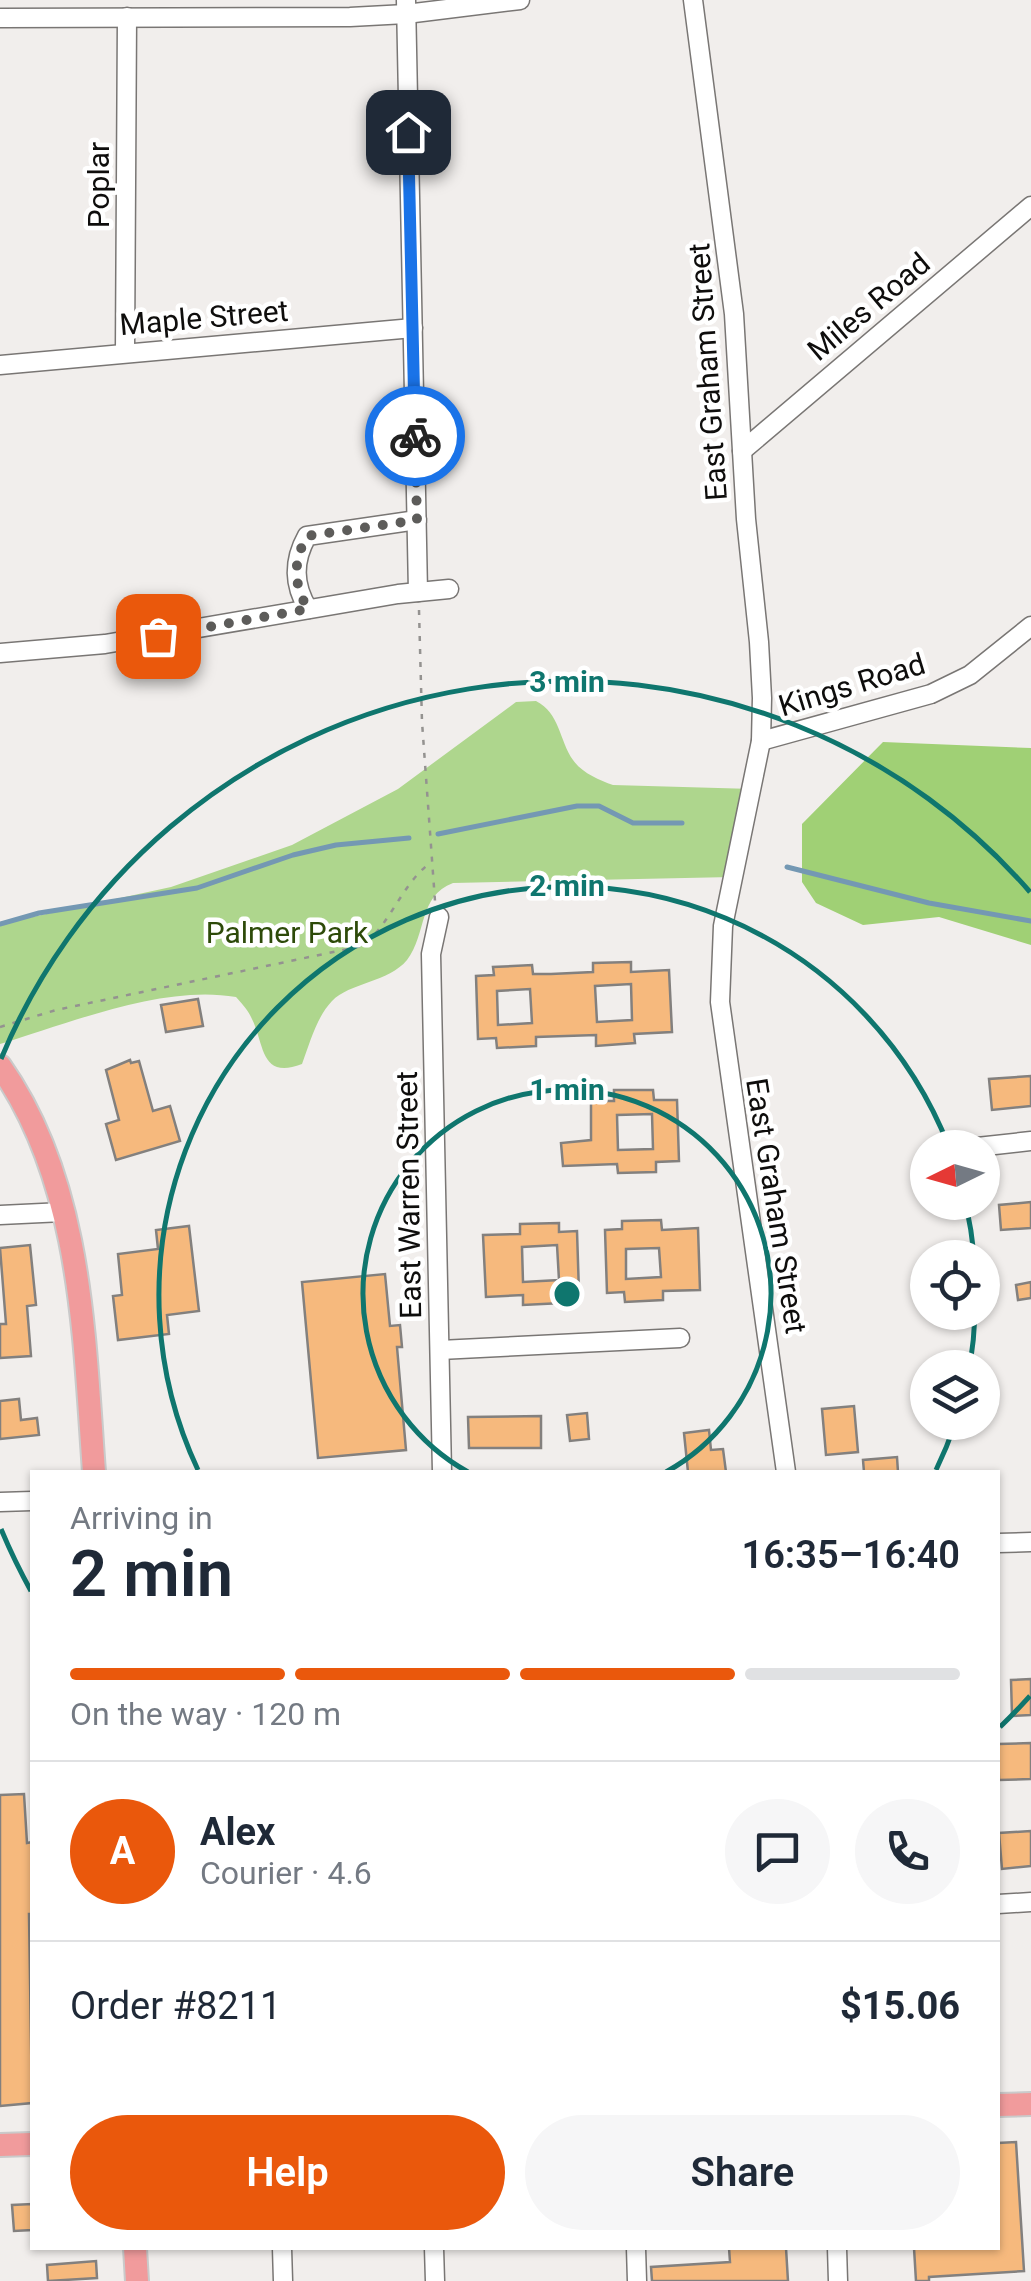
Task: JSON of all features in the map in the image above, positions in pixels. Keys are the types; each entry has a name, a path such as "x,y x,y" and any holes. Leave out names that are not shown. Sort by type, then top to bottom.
{"main road":[{"path":"0,1066 33,1124 51,1166 63,1212 78,1294 94,1470"},
{"path":"1000,2105 1031,2104"},
{"path":"0,2145 30,2144"},
{"path":"136,2250 137,2281"}],"street":[{"path":"0,18 127,18 520,0"},
{"name":"East Graham Street","path":"693,0 727,244 746,519 759,642 762,741"},
{"path":"406,7 418,592"},
{"name":"Poplar","path":"125,352 127,18"},
{"name":"Miles Road","path":"742,450 1031,206"},
{"name":"Maple Street","path":"0,364 413,328"},
{"path":"308,609 297,590 296,555 307,536 417,520"},
{"path":"0,653 105,644 450,589"},
{"name":"Kings Road","path":"720,948 762,741 930,694 970,675 1031,626"},
{"name":"East Warren Street","path":"439,917 431,954 442,1470"},
{"name":"East Graham Street","path":"720,948 726,1058 786,1470"},
{"path":"1000,1144 1031,1141"},
{"path":"0,1215 63,1212"},
{"path":"440,1350 680,1338"},
{"path":"0,1502 30,1501"},
{"path":"1000,1543 1031,1542"},
{"path":"1000,1904 1031,1902"},
{"path":"282,2250 283,2281"},
{"path":"434,2250 435,2281"},
{"path":"636,2250 637,2281"},
{"path":"837,2250 838,2281"}],"path":[{"path":"418,592 430,863 439,917"},
{"path":"0,1027 56,1010 362,946 375,936 408,886 430,863"}],"green space":[{"name":"Palmer Park","path":"536,701 550,712 577,765 602,781 613,785 753,789 732,877 453,883 442,889 428,906 407,960 390,973 332,1001 318,1023 302,1064 288,1068 271,1063 250,1014 236,997 208,994 117,1008 0,1044 0,924 171,887 292,845 398,789 516,702"},
{"path":"883,742 1031,748 1031,945 939,917 863,925 816,903 802,882 802,824"}],"building":[{"path":"631,962 631,972 669,970 672,1032 634,1034 635,1043 596,1046 596,1035 536,1037 536,1046 497,1048 496,1038 478,1039 476,976 494,975 493,967 532,965 533,974 593,972 593,963","holes":["631,984 632,1020 597,1022 595,986","530,989 532,1023 498,1025 497,991"]},
{"path":"198,999 203,1026 166,1032 161,1005"},
{"path":"130,1060 139,1061 153,1111 170,1106 180,1141 116,1160 106,1124 119,1120 106,1070"},
{"path":"1031,1076 1031,1106 992,1110 989,1079"},
{"path":"614,1090 653,1090 654,1100 677,1100 679,1161 656,1162 656,1172 618,1173 617,1164 563,1166 561,1143 591,1140 591,1101 614,1101","holes":["652,1114 653,1149 618,1150 617,1115"]},
{"path":"1031,1202 1031,1228 1001,1230 1000,1205"},
{"path":"661,1220 662,1230 698,1228 700,1290 663,1291 663,1300 625,1302 624,1292 607,1293 605,1230 622,1229 622,1221","holes":["659,1248 661,1277 626,1279 626,1249"]},
{"path":"559,1223 559,1232 577,1231 579,1293 561,1293 562,1303 523,1305 523,1295 486,1297 483,1235 520,1234 520,1224","holes":["557,1245 559,1280 523,1282 522,1247"]},
{"path":"189,1226 199,1311 167,1315 169,1334 118,1340 113,1296 122,1295 118,1254 158,1249 156,1230"},
{"path":"30,1245 36,1305 27,1306 31,1356 0,1358 0,1324 6,1324 0,1248"},
{"path":"385,1274 390,1326 400,1325 402,1347 397,1347 406,1450 318,1458 302,1282"},
{"path":"1031,1282 1031,1298 1018,1300 1016,1285"},
{"path":"19,1399 21,1420 37,1418 39,1435 0,1439 0,1401"},
{"path":"854,1406 858,1452 826,1455 822,1409"},
{"path":"587,1413 589,1439 570,1441 567,1415"},
{"path":"541,1416 541,1448 469,1448 468,1417"},
{"path":"709,1430 711,1450 723,1449 726,1470 688,1470 684,1433"},
{"path":"897,1457 898,1470 864,1470 863,1460"},
{"path":"1031,1679 1031,1715 1012,1716 1011,1680"},
{"path":"1031,1743 1031,1779 1000,1780 1000,1744"},
{"path":"24,1794 27,1843 30,1842 30,2103 0,2106 0,1795"},
{"path":"1031,1831 1031,1866 1002,1869 1000,1833"},
{"path":"1016,2142 1024,2271 916,2281 914,2250 1000,2250 1000,2143"},
{"path":"30,2204 30,2230 14,2231 12,2205"},
{"path":"729,2250 786,2250 788,2281 652,2281 651,2267 730,2262"},
{"path":"96,2261 97,2278 48,2281 47,2265"}],"waterway":[{"path":"438,834 577,806 599,806 633,823 682,823"},
{"path":"0,924 39,913 197,888 293,855 336,845 409,838"},
{"path":"787,867 929,903 1031,921"}],"way so far":[{"path":"158,636 308,609 297,590 296,555 307,536 417,520 415,436"}],"route":[{"path":"408,132 415,436"}]}
